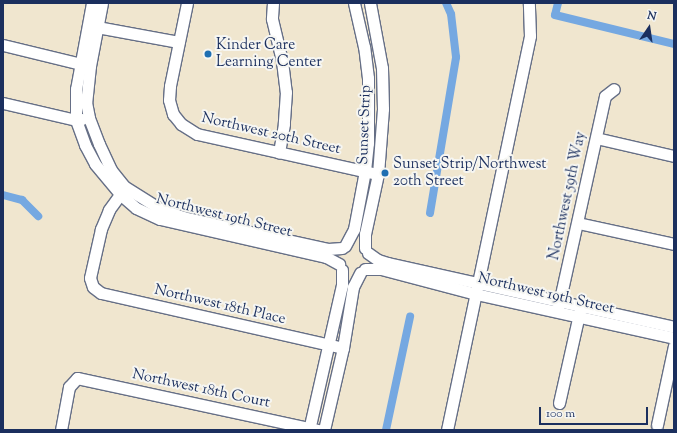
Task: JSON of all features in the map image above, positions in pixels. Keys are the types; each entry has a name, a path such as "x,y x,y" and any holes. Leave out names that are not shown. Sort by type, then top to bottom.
{"street":[{"path":"85,65 92,3"},
{"path":"85,65 97,27 102,3"},
{"path":"97,27 179,42 187,3"},
{"path":"273,3 272,19 282,61 286,92 284,124 279,153"},
{"name":"Sunset Strip","path":"343,247 354,230 365,171 368,142 369,92 360,27 354,3"},
{"name":"Sunset Strip","path":"366,251 365,234 378,174 383,109 382,68 375,23 370,3"},
{"path":"447,430 530,36 529,3"},
{"path":"360,27 375,23"},
{"name":"Northwest 20th Street","path":"179,42 170,86 170,100 173,114 181,124 197,134 378,174"},
{"path":"3,46 85,65"},
{"name":"Northwest 19th Street","path":"85,65 86,102 89,118 111,170 123,191 136,208 160,219 326,257 340,267"},
{"name":"Northwest 19th Street","path":"85,65 76,89 76,120 85,145 95,164 123,191 158,208 183,217 328,249 343,247"},
{"name":"Northwest 59th Way","path":"559,307 605,96 614,89"},
{"path":"3,103 76,120 89,118"},
{"path":"596,138 674,156"},
{"name":"Northwest 18th Place","path":"123,191 109,210 101,229 90,278 93,287 101,293 343,348"},
{"path":"578,223 674,244"},
{"path":"312,429 328,344 342,285 339,254 343,247 356,244 366,251 369,260 353,287 343,348 324,430"},
{"name":"Northwest 19th Street","path":"366,251 378,260 476,289"},
{"path":"340,267 348,274 362,271"},
{"name":"Northwest 19th Street","path":"362,271 381,269 476,289 559,307 674,338"},
{"path":"559,403 579,312"},
{"name":"Northwest 19th Street","path":"579,312 674,327"},
{"path":"657,425 674,346"},
{"name":"Northwest 18th Court","path":"60,430 69,388 77,378 312,429"}],"waterway":[{"path":"430,213 456,57 451,14 446,3"},
{"path":"558,3 555,15 674,44"},
{"path":"3,195 22,200 38,216"},
{"path":"386,430 410,317"}],"place":[{"name":"Kinder Care Learning Center","path":"208,54"},
{"name":"Sunset Strip/Northwest 20th Street","path":"385,173"}]}
